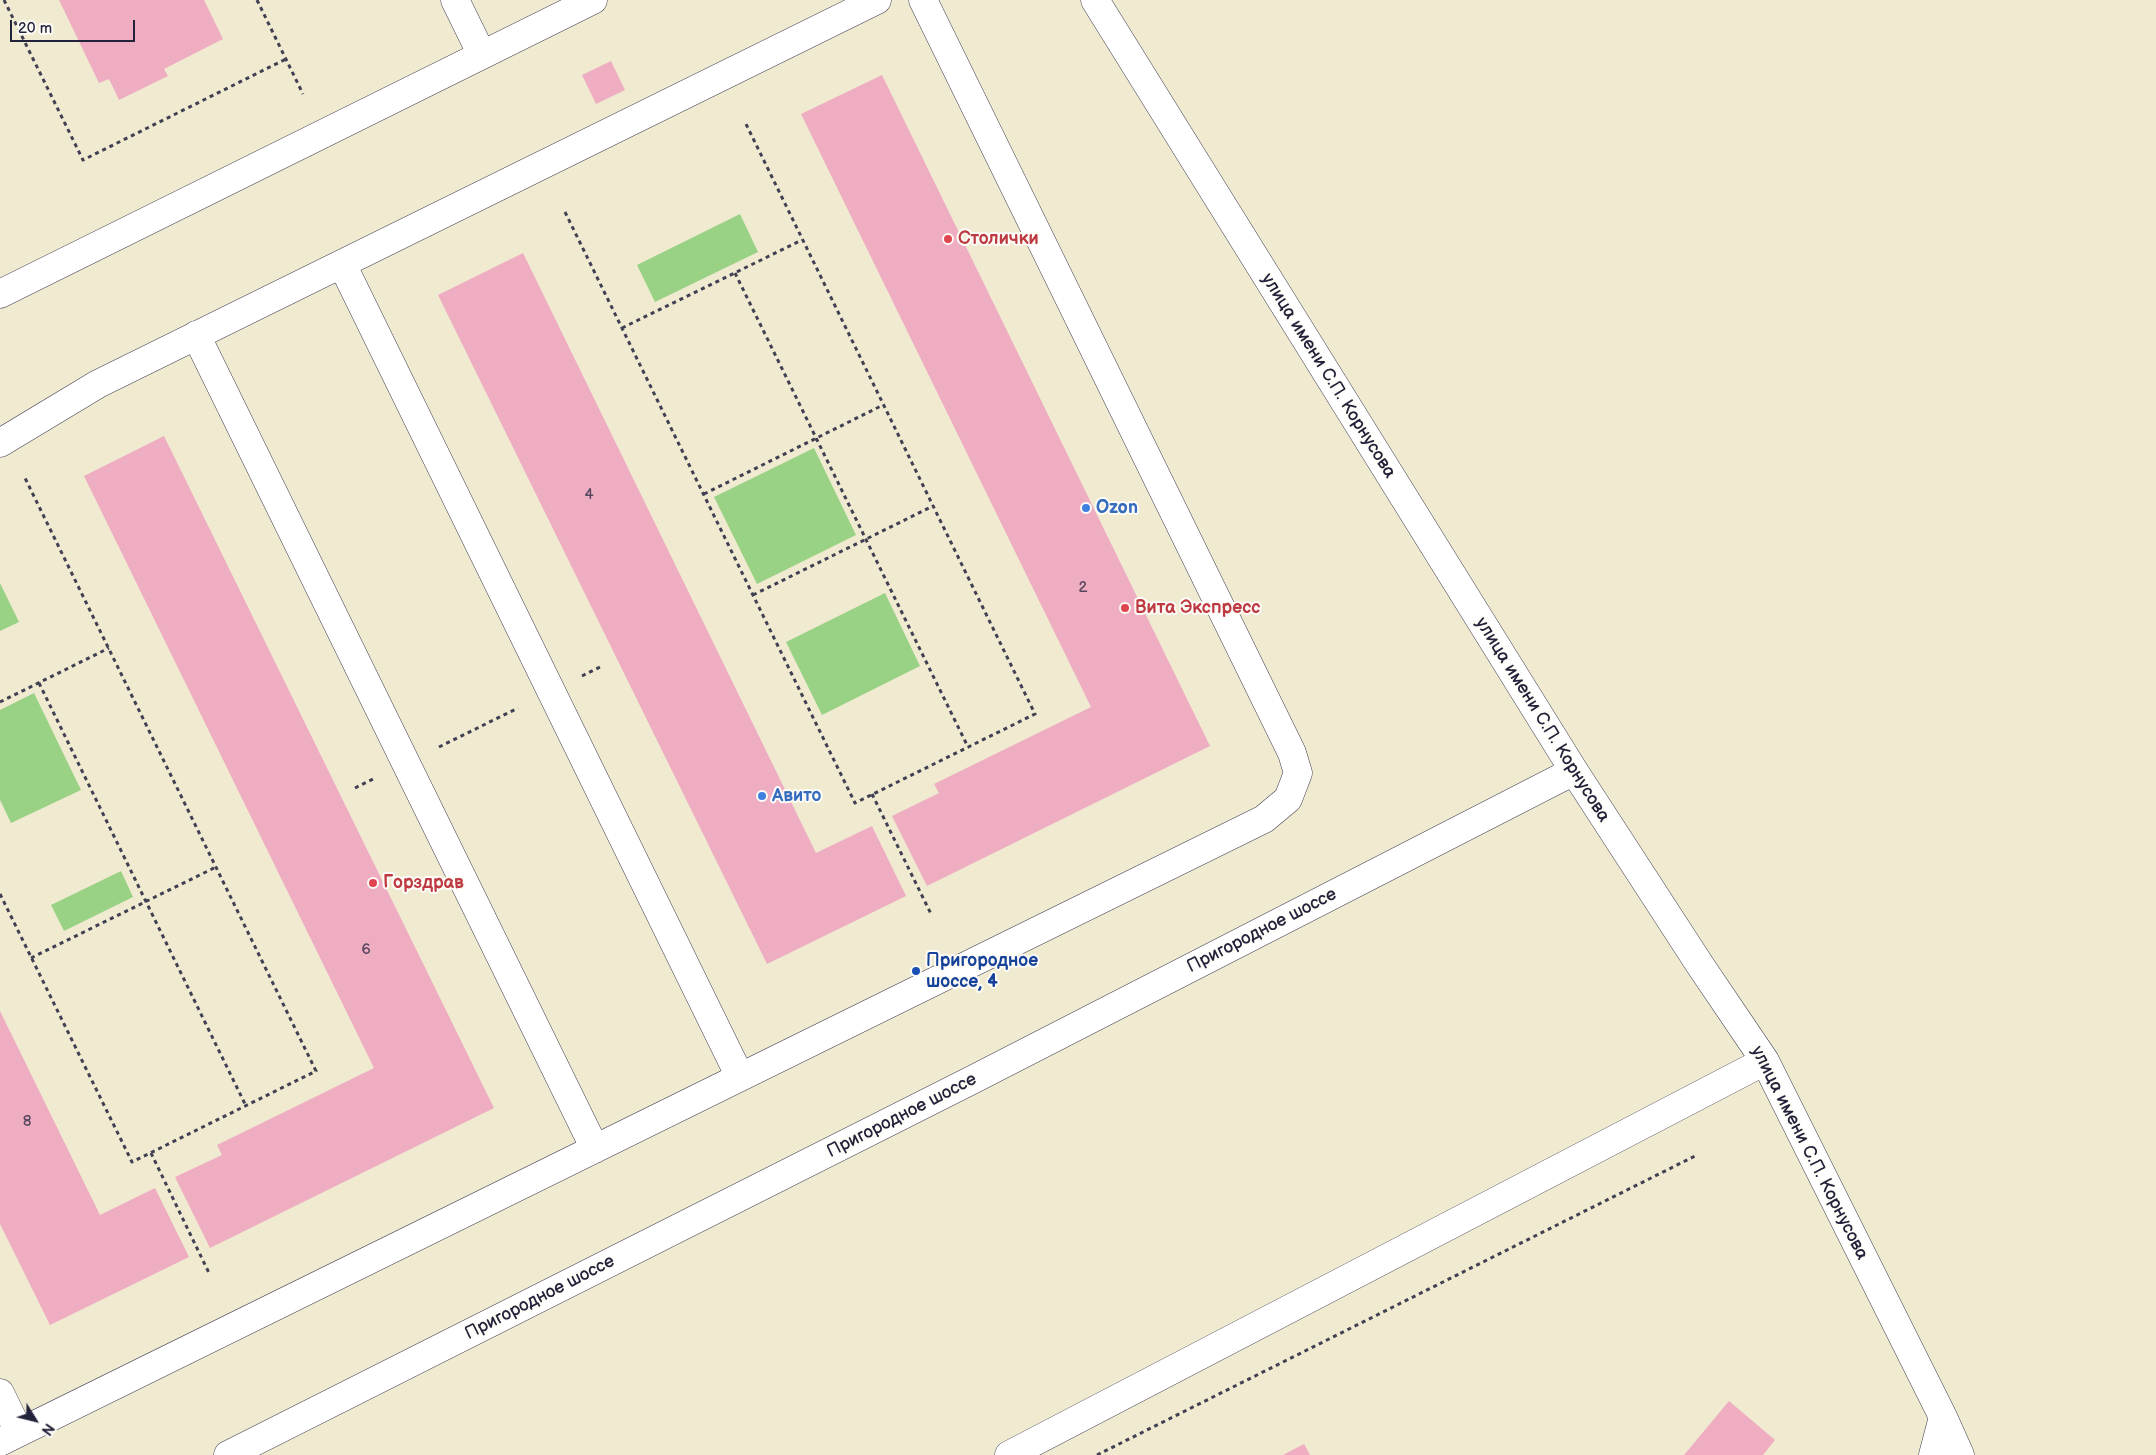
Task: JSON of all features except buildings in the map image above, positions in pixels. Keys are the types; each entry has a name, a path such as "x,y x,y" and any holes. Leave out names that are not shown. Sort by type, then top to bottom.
{"street":[{"path":"455,0 482,55"},
{"path":"0,294 592,0"},
{"path":"0,443 98,384 877,0"},
{"path":"0,1393 10,1437 1264,819 1288,799 1298,773 1289,748 923,0"},
{"name":"улица имени С.П. Корнусова","path":"1095,0 1574,771 1700,966 1765,1061 1944,1417 1960,1455"},
{"path":"342,264 740,1077"},
{"path":"196,335 595,1149"},
{"name":"Пригородное шоссе","path":"228,1455 990,1071 1574,771"},
{"path":"1009,1455 1765,1061"},
{"path":"1933,1455 1944,1417"}],"path":[{"path":"4,0 83,160 286,59"},
{"path":"258,0 303,94"},
{"path":"565,212 855,803 1035,714 746,124"},
{"path":"622,328 802,240"},
{"path":"735,273 968,747"},
{"path":"704,494 883,405"},
{"path":"0,894 132,1162 316,1071 25,478"},
{"path":"753,595 933,506"},
{"path":"0,702 108,648"},
{"path":"355,788 602,666"},
{"path":"39,683 246,1106"},
{"path":"872,794 932,916"},
{"path":"31,958 216,867"},
{"path":"151,1153 209,1272"},
{"path":"1097,1455 1695,1156"}],"green space":[{"path":"740,214 758,252 655,302 637,265"},
{"path":"814,448 856,535 757,584 714,497"},
{"path":"0,583 19,622 0,631"},
{"path":"885,593 920,666 822,715 786,642"},
{"path":"34,693 81,790 11,823 0,800 0,710"},
{"path":"121,871 133,897 64,931 51,905"}],"place":[{"name":"Столички","path":"948,239"},
{"name":"Ozon","path":"1086,508"},
{"name":"Вита Экспресс","path":"1125,608"},
{"name":"Авито","path":"762,796"},
{"name":"Горздрав","path":"373,883"},
{"name":"Пригородное шоссе, 4","path":"916,971"}]}
